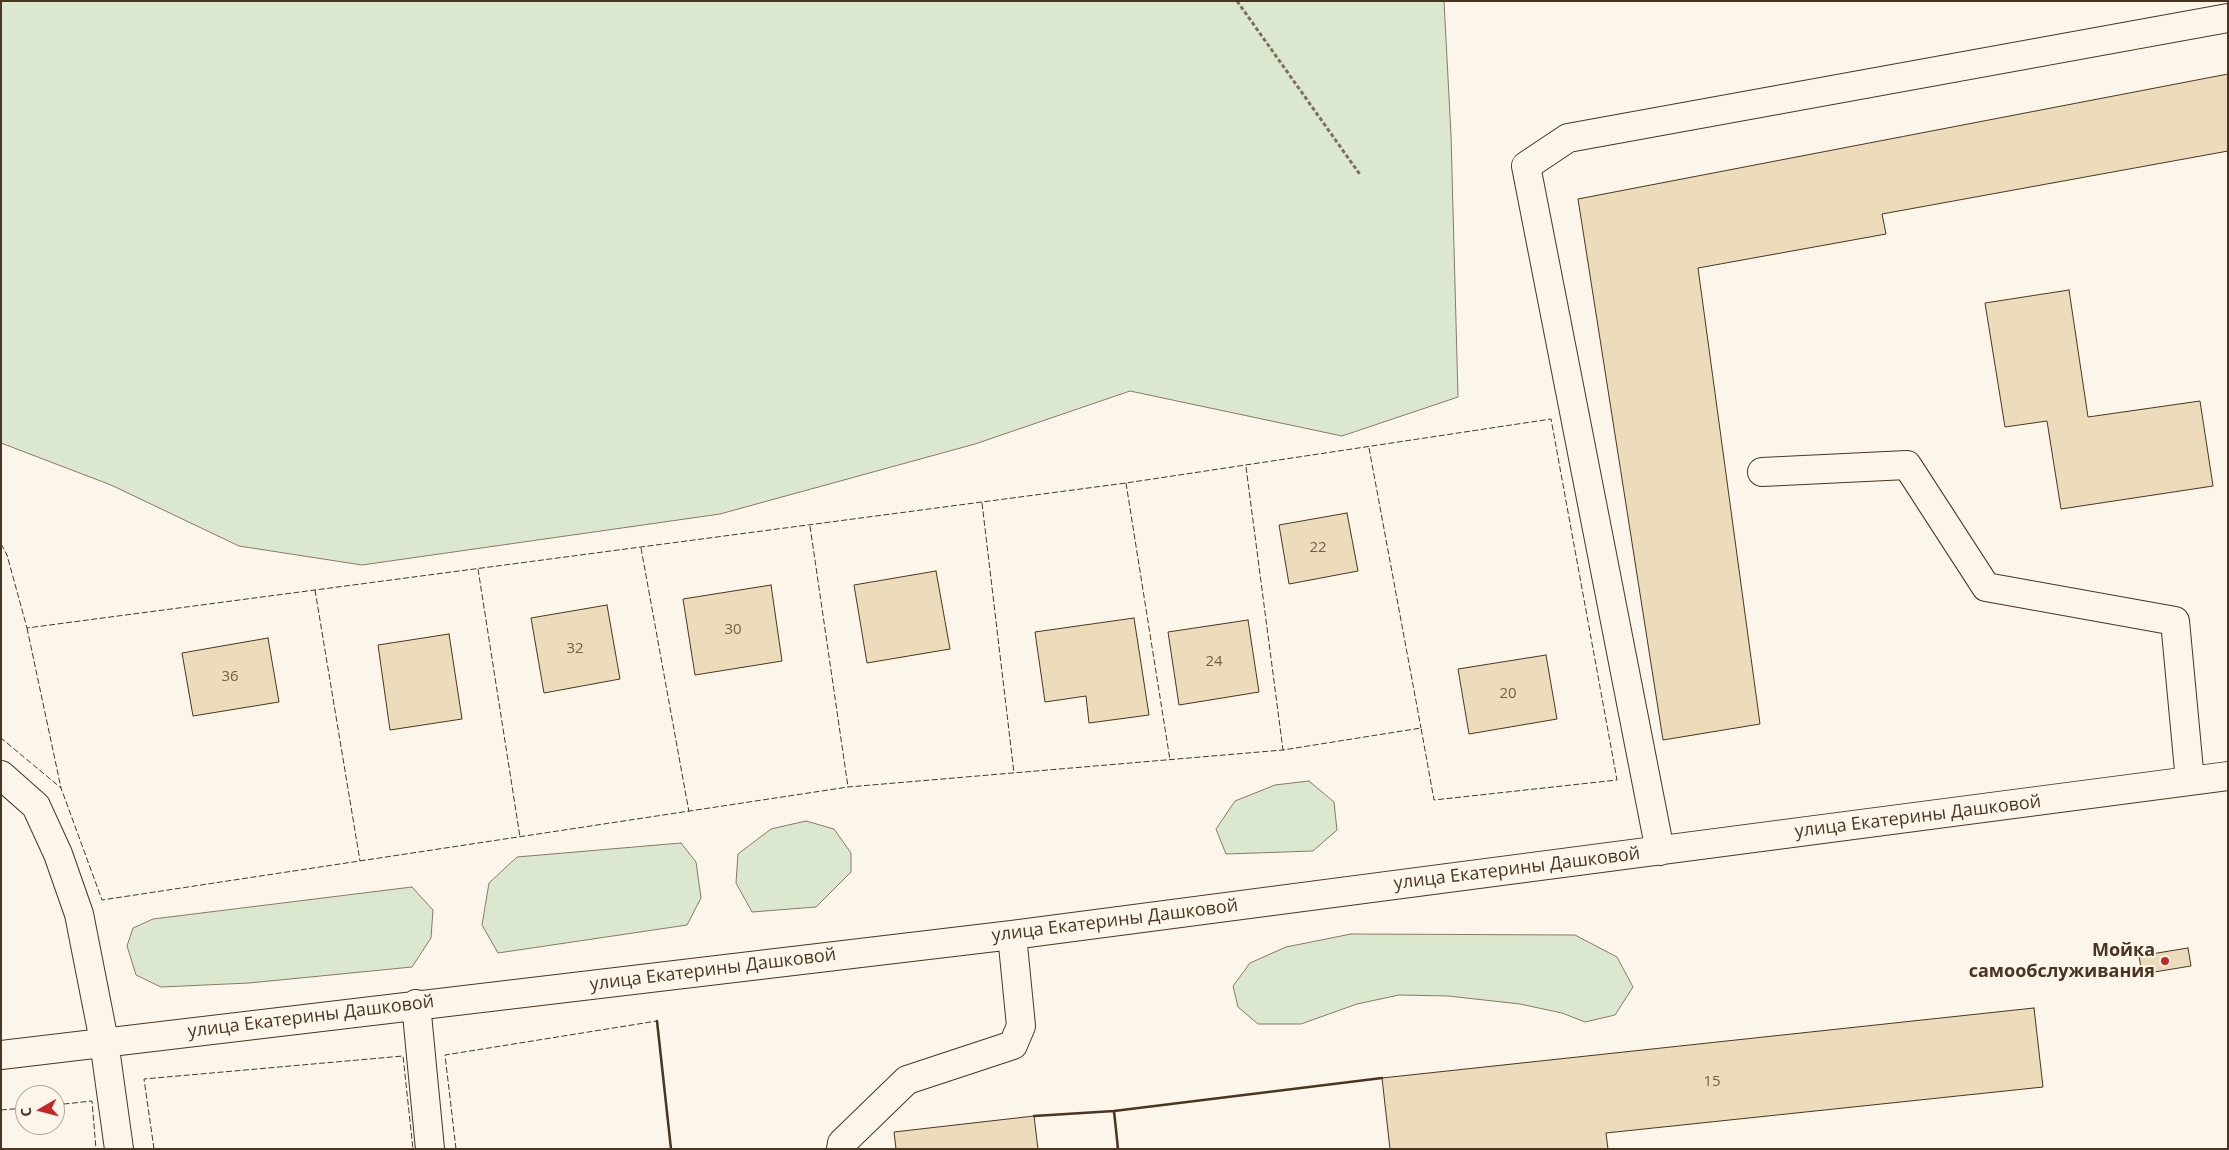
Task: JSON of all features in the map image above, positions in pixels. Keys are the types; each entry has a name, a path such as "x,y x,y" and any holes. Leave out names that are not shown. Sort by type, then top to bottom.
{"street":[{"path":"1660,851 1526,166 1568,138 2228,18"},
{"path":"1762,472 1907,464 1986,587 2175,621 2190,781"},
{"path":"1,775 36,806 58,854 79,914 104,1041 119,1149"},
{"name":"улица Екатерины Дашковой","path":"1,1055 104,1041 1012,935 2228,776"},
{"path":"841,1149 842,1143 907,1080 1013,1044 1021,1026 1012,935"},
{"path":"416,1004 430,1149"}],"path":[{"path":"1237,1 1360,176"}],"green space":[{"path":"1,1 1444,1 1451,135 1458,397 1342,436 1130,391 975,444 720,514 362,565 239,546 111,485 1,443"},
{"path":"1309,781 1334,802 1337,830 1313,851 1226,854 1216,829 1235,801 1275,785"},
{"path":"806,821 834,829 851,853 851,872 816,907 752,912 736,883 738,854 771,829"},
{"path":"681,843 696,862 701,898 687,925 498,953 482,925 489,883 517,857"},
{"path":"412,887 433,910 431,938 412,967 249,983 161,987 136,975 127,946 133,928 153,919"},
{"path":"1351,934 1575,935 1617,957 1633,987 1615,1015 1585,1022 1562,1013 1520,1004 1448,996 1399,995 1357,1004 1301,1024 1258,1024 1238,1007 1233,986 1250,963 1286,947"}],"building":[{"path":"2228,74 2228,151 1882,214 1886,234 1698,268 1760,724 1663,740 1578,199"},
{"path":"2069,290 2088,417 2200,401 2213,486 2061,509 2047,421 2005,427 1985,303"},
{"path":"1347,513 1358,571 1289,584 1279,525"},
{"path":"936,571 950,649 867,663 854,585"},
{"path":"771,585 782,661 695,675 683,599"},
{"path":"607,605 620,679 544,693 531,618"},
{"path":"1134,618 1149,715 1089,723 1086,696 1045,702 1035,632"},
{"path":"1248,620 1259,692 1179,705 1168,632"},
{"path":"449,634 462,719 390,730 378,645"},
{"path":"268,638 279,702 193,716 182,653"},
{"path":"1546,655 1557,719 1469,734 1458,669"},
{"name":"Мойка самообслуживания","path":"2188,948 2191,966 2142,974 2139,956"},
{"path":"2034,1008 2043,1087 1606,1133 1608,1149 1390,1149 1382,1078"},
{"path":"1034,1116 1038,1149 896,1149 894,1132"}],"fence":[{"path":"1,544 7,555 27,628 1126,483 1551,419 1617,780 1434,800 1421,728 1283,750 848,787 102,900 61,788 1,738"},
{"path":"1369,448 1421,728"},
{"path":"1246,467 1283,750"},
{"path":"1126,483 1170,760"},
{"path":"982,503 1014,773"},
{"path":"810,526 848,787"},
{"path":"641,548 689,812"},
{"path":"478,569 520,837"},
{"path":"315,590 360,861"},
{"path":"27,628 61,788"},
{"path":"456,1149 445,1055 657,1021 671,1149"},
{"path":"154,1149 144,1079 403,1056 413,1149"},
{"path":"65,1104 92,1101 96,1149"},
{"path":"1,1110 15,1109"}],"wall":[{"path":"657,1021 671,1149"},
{"path":"1034,1116 1114,1111 1382,1078"},
{"path":"1114,1111 1118,1149"}],"place":[{"name":"Мойка самообслуживания","path":"2165,961"}]}
